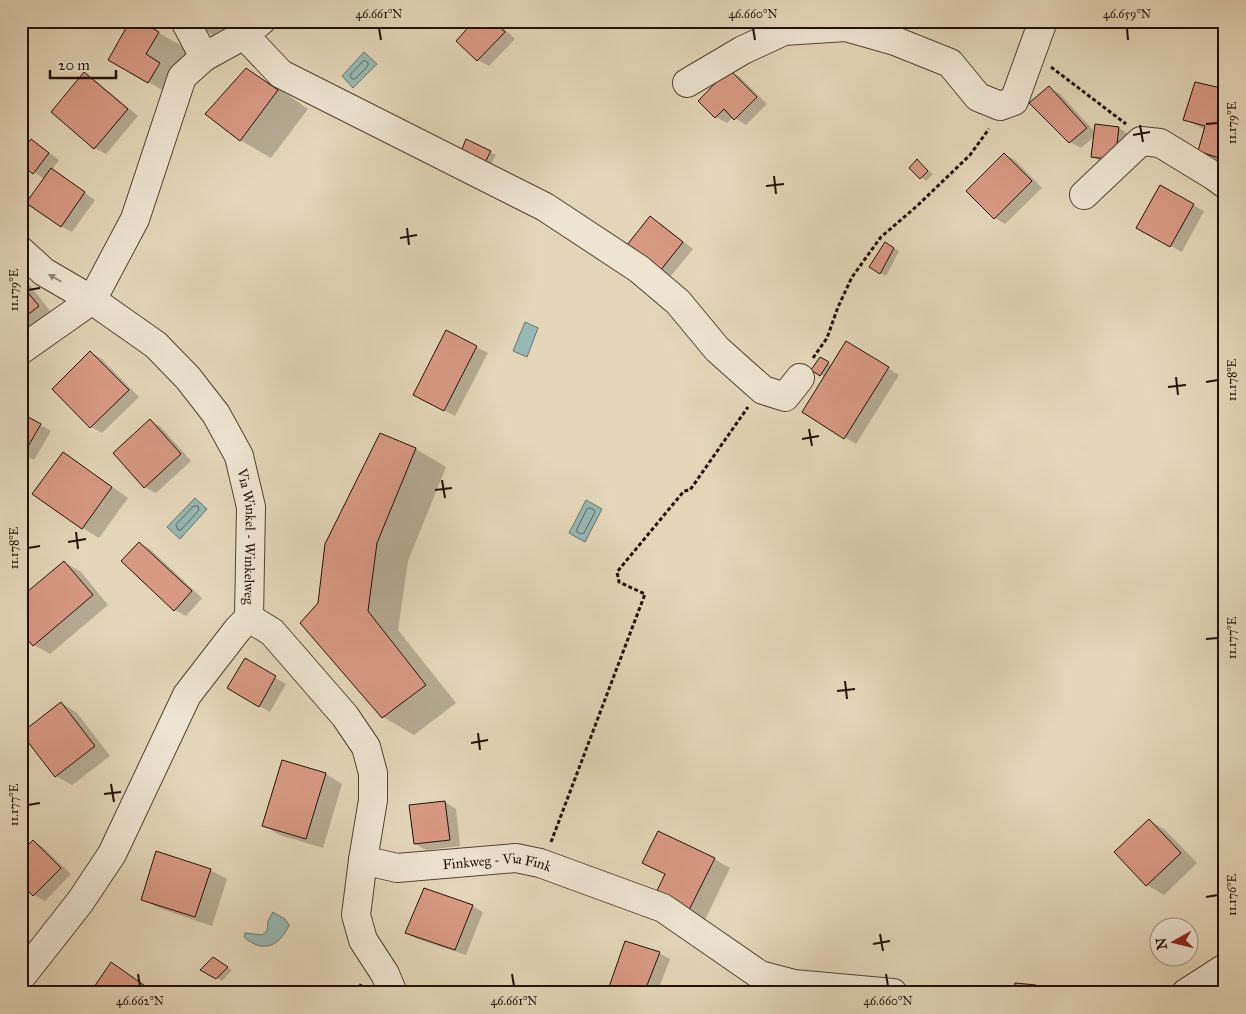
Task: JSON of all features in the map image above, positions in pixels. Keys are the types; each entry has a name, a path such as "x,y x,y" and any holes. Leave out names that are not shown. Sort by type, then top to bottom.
{"street":[{"path":"185,21 204,57"},
{"path":"687,83 743,50 784,32 846,27 894,41 950,63 978,97 1000,106 1014,101 1043,21"},
{"path":"21,350 92,300 135,219 182,77 204,57 252,28 281,74 545,207 639,269 678,302 717,348 762,389 785,397 800,378"},
{"path":"1084,195 1141,141 1160,143 1225,184"},
{"name":"Via Winkel - Winkelweg","path":"21,251 44,272 92,300 156,345 188,378 216,414 239,456 251,507 249,618 238,628 187,695 112,854 80,902 21,977"},
{"path":"249,618 272,632 345,716 366,747 372,773 373,800 356,915 364,940 385,974 393,993"},
{"name":"Finkweg - Via Fink","path":"363,860 397,868 516,858 542,864 663,908 760,975 794,984 892,993"},
{"path":"1186,993 1225,968"}],"path":[{"path":"1030,53 1063,75 1095,102 1153,142"},
{"path":"800,378 827,338 852,276 863,261 881,237 917,206 970,155 994,123 1000,106"},
{"path":"542,864 645,594 619,582 617,572 684,491 690,490 762,389"}],"water":[{"path":"364,52 377,64 353,88 342,76"},
{"path":"525,322 538,328 527,357 513,351"},
{"path":"195,498 207,509 180,539 167,527"},
{"path":"586,500 602,509 585,542 569,533"},
{"path":"273,912 285,919 289,925 276,943 264,946 258,945 244,937 245,933 262,935 267,931 268,921"}],"building":[{"path":"130,21 140,21 159,32 146,54 160,63 148,83 108,60"},
{"path":"197,21 214,21 201,30"},
{"path":"474,21 493,21 505,32 477,61 456,41"},
{"path":"246,68 278,90 240,141 205,114"},
{"path":"729,69 757,97 734,120 724,109 715,118 698,101"},
{"path":"84,72 128,109 94,149 51,112"},
{"path":"1195,82 1221,88 1225,96 1225,160 1198,151 1205,126 1183,120"},
{"path":"1049,86 1087,128 1069,143 1029,103"},
{"path":"1095,124 1119,127 1115,160 1091,157"},
{"path":"31,139 49,153 33,174 21,165 21,152"},
{"path":"466,139 491,151 484,164 460,154"},
{"path":"1004,153 1032,181 994,219 966,191"},
{"path":"917,159 928,171 920,179 909,168"},
{"path":"51,168 85,192 61,227 26,203"},
{"path":"1160,185 1194,204 1170,247 1136,228"},
{"path":"650,216 683,242 660,271 627,245"},
{"path":"885,242 894,248 880,274 869,267"},
{"path":"21,284 39,306 21,320"},
{"path":"446,330 477,346 444,411 413,395"},
{"path":"846,341 889,367 844,439 802,412"},
{"path":"90,351 129,390 90,428 52,389"},
{"path":"820,357 829,362 820,376 811,370"},
{"path":"21,413 41,424 23,455 21,454"},
{"path":"150,419 181,454 144,488 113,453"},
{"path":"380,433 416,448 377,543 368,611 426,685 382,718 300,623 318,603 325,544"},
{"path":"63,452 112,487 82,529 32,494"},
{"path":"139,542 192,591 174,611 121,561"},
{"path":"64,561 93,595 33,646 21,632 21,597"},
{"path":"245,658 276,676 259,707 227,688"},
{"path":"61,702 95,746 55,777 21,733"},
{"path":"282,760 326,773 306,839 262,826"},
{"path":"445,801 450,840 414,844 409,805"},
{"path":"1149,819 1181,853 1146,886 1114,852"},
{"path":"658,831 715,858 686,916 653,899 665,874 642,863"},
{"path":"33,840 61,868 33,896 21,884 21,852"},
{"path":"156,851 211,869 195,917 141,900"},
{"path":"424,888 473,905 455,950 405,933"},
{"path":"625,941 660,952 644,993 626,993 609,987"},
{"path":"213,957 228,967 216,979 200,970"},
{"path":"111,962 155,993 90,993"},
{"path":"1015,983 1036,985 1035,993 1014,993"}]}
